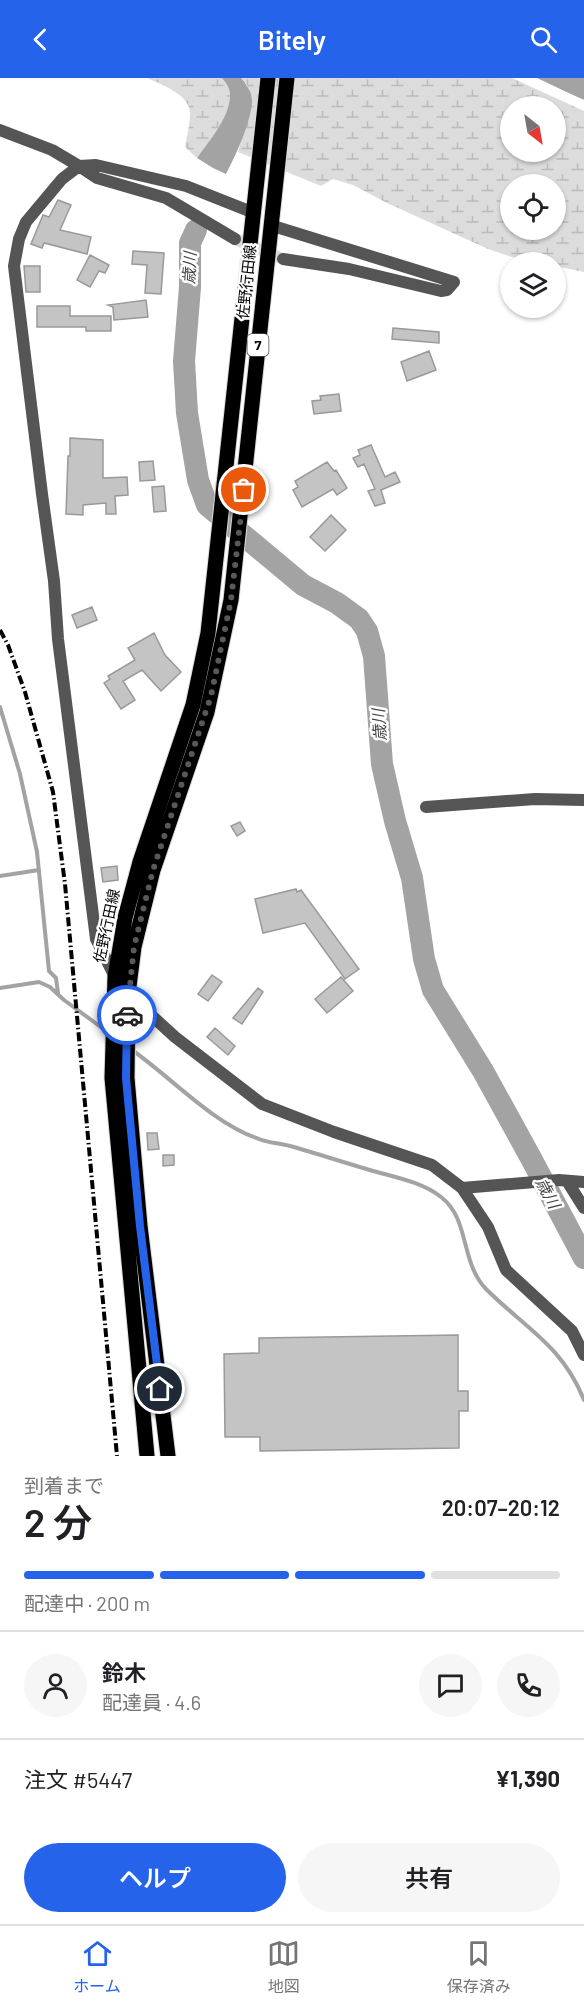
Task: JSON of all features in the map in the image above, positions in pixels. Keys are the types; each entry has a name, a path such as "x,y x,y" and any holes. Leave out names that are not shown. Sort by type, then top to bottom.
{"main road":[{"name":"佐野行田線","path":"147,1456 112,1078 115,977 125,918 140,862 193,705 208,633 268,78"},
{"name":"佐野行田線","path":"168,1456 140,1226 126,1078 128,994 134,947 153,870 211,696 231,600 287,78"}],"street":[{"path":"0,130 52,150 97,178 166,198 235,239"},
{"path":"254,213 186,186 96,165 79,165 62,179 26,222 19,239 14,266 96,939 115,977 128,994 175,1037 262,1104 334,1132 432,1165 462,1188 488,1227 506,1270 573,1331 584,1355"},
{"path":"270,225 454,282 447,290 441,291 350,269 283,259"},
{"path":"426,807 512,801 584,800"},
{"path":"462,1188 563,1181 584,1182"},
{"path":"563,1181 584,1208"}],"green space":[{"path":"147,78 222,78 226,84 230,95 227,112 197,158 185,147 189,126 189,107 174,91"},
{"path":"241,78 512,78 551,96 500,96 500,162 566,162 566,103 584,111 584,272 566,268 566,252 500,253 387,203 353,185 333,179 321,186 238,152 252,98 247,85"}],"shaded area":[{"path":"222,78 241,78 250,91 252,100 239,148 226,174 197,158 227,112 230,92"},
{"path":"537,78 584,78 584,100 579,98"}],"pier":[{"path":"534,78 584,100 584,103 536,81"}],"building":[{"path":"58,200 71,205 60,230 91,237 87,254 44,243 42,248 31,244 43,215 49,217"},
{"path":"133,251 164,253 161,294 145,293 147,265 132,264"},
{"path":"90,255 109,265 105,273 99,271 90,287 77,280"},
{"path":"24,266 40,266 40,292 26,292"},
{"path":"146,300 148,317 114,320 113,307 108,305"},
{"path":"37,306 70,306 70,316 111,316 111,331 86,331 86,327 37,327"},
{"path":"393,328 439,332 439,343 392,339"},
{"path":"429,351 436,370 407,381 401,362"},
{"path":"339,394 341,411 314,414 312,401 321,400 320,396"},
{"path":"70,438 103,440 103,478 127,477 128,495 115,496 116,514 106,514 106,503 83,505 83,515 66,514"},
{"path":"371,445 385,477 395,472 400,482 381,490 385,503 375,506 368,491 375,489 364,464 358,467 353,458 360,455 358,450"},
{"path":"153,461 155,480 140,481 139,462"},
{"path":"327,462 334,471 336,470 347,488 337,495 333,489 302,507 293,490 298,487 295,481"},
{"path":"164,486 166,511 154,512 152,487"},
{"path":"331,515 346,530 325,551 310,537"},
{"path":"92,607 97,620 77,628 72,615"},
{"path":"154,633 165,655 181,672 161,691 142,670 123,681 135,700 121,709 104,683 110,679 108,676 135,660 128,648"},
{"path":"240,822 245,831 237,836 231,826"},
{"path":"117,866 118,880 103,882 101,868"},
{"path":"296,889 297,892 301,890 359,969 345,979 305,923 263,933 255,899"},
{"path":"212,975 222,982 208,1001 198,994"},
{"path":"341,977 353,991 327,1013 315,999"},
{"path":"258,988 263,992 242,1024 233,1018"},
{"path":"215,1028 235,1046 228,1055 207,1037"},
{"path":"147,1133 157,1133 159,1149 148,1150"},
{"path":"163,1155 174,1155 174,1165 163,1166"},
{"path":"458,1335 458,1391 468,1391 468,1411 459,1411 459,1448 260,1451 260,1437 225,1437 224,1354 259,1353 259,1338"}],"waterway":[{"name":"歳川","path":"196,230 190,243 190,287 184,361 187,413 198,480 207,505 303,585 337,603 359,619 367,631 374,656 382,764 395,821 412,878 424,959 433,990 483,1071 584,1258"},
{"path":"0,707 20,774 37,852 49,971 56,978 58,993"},
{"path":"0,876 39,870"},
{"path":"0,988 39,982 50,987 109,1033"},
{"path":"132,1050 209,1111 242,1132 410,1182 427,1188 441,1197 457,1217 478,1278 486,1289 554,1351 575,1381 584,1400"}],"tunnel":[{"path":"235,239 283,259"}],"railway":[{"path":"0,630 8,645 25,692 53,792 65,884 117,1456"}],"way so far":[{"path":"127,1015 134,947 153,870 211,696 231,600 244,490"}],"route":[{"path":"127,1015 126,1078 140,1226 160,1389"}]}
